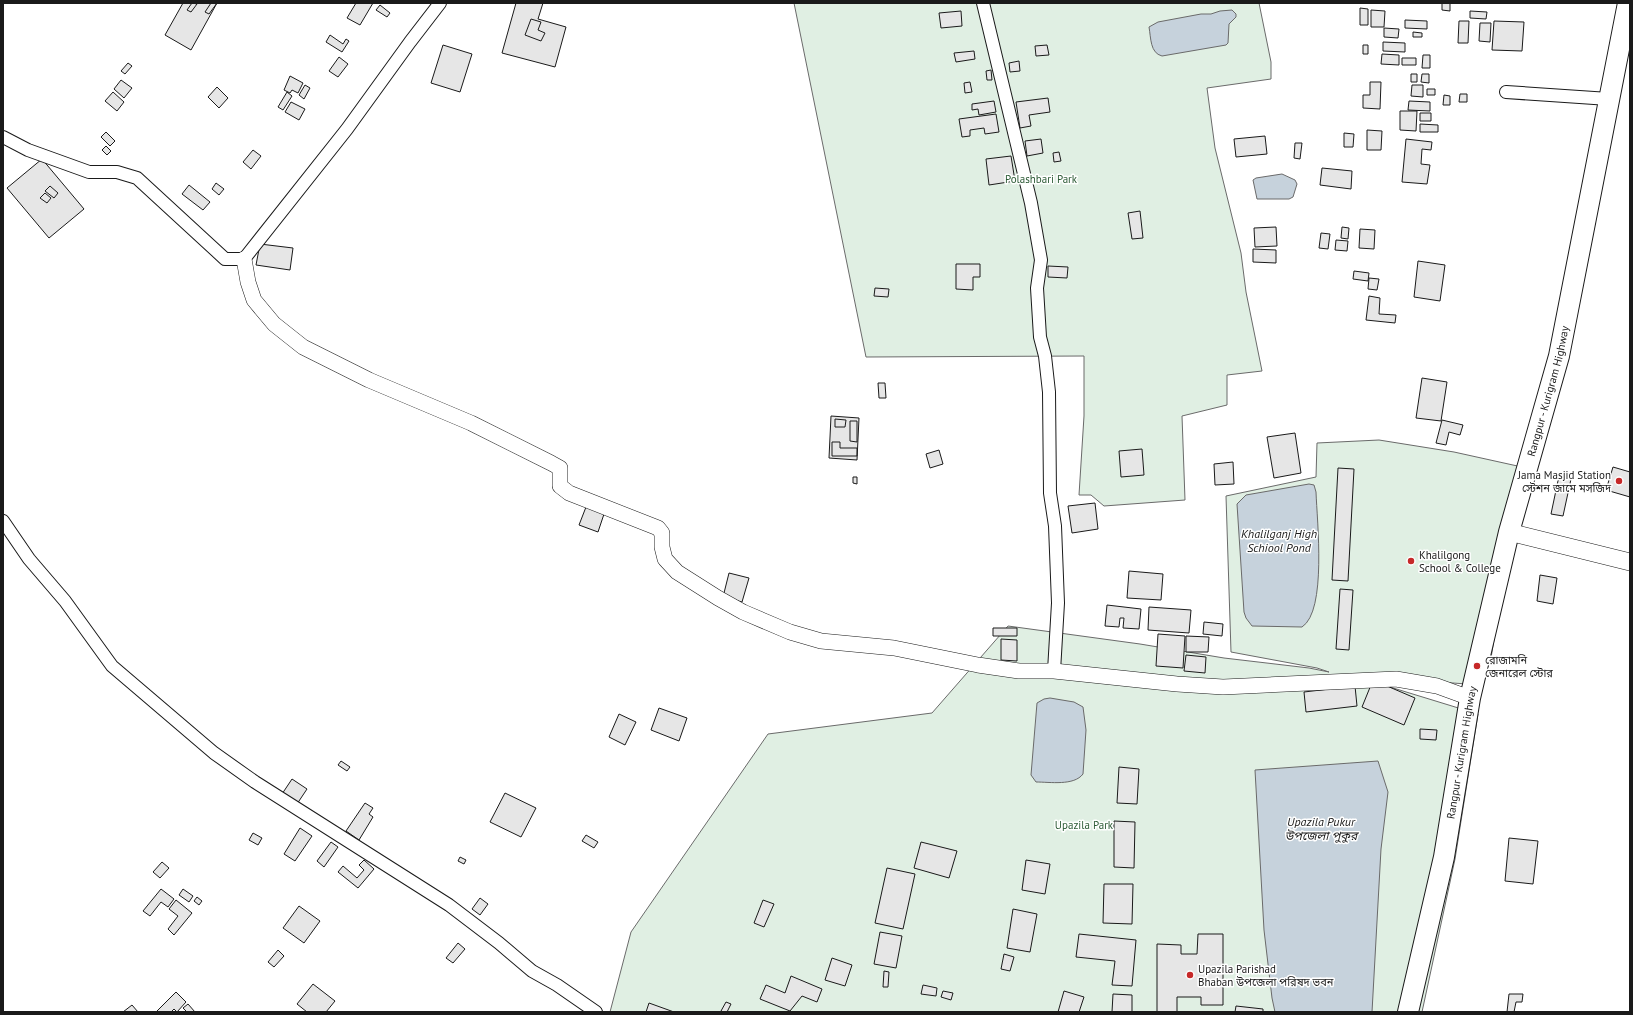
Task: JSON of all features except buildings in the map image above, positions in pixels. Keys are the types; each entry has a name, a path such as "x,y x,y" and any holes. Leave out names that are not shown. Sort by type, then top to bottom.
{"highway":[{"name":"Rangpur - Kurigram Highway","path":"1408,1012 1444,857 1470,698 1509,532 1559,356 1628,3"}],"main road":[{"path":"1509,532 1630,562"}],"street":[{"path":"440,3 347,129 244,259 248,282 254,300 274,324 303,347 370,380 471,423 560,468 560,486 569,493 658,528 662,533 662,547 665,559 677,572 743,612 790,632 821,641 894,648 978,665 1019,670 1054,671 1177,684 1223,687 1396,679 1437,686 1470,698"},
{"path":"983,3 1032,203 1041,260 1037,288 1040,337 1045,356 1049,392 1050,486 1054,526 1058,603 1054,671"},
{"path":"1506,92 1609,99"},
{"path":"3,136 28,150 88,172 117,172 137,178 225,259 244,259"},
{"path":"3,521 29,559 65,601 112,666 214,753 255,782 449,905 499,943 532,971 557,985 596,1012"}],"green space":[{"name":"Polashbari Park","path":"794,3 1259,3 1271,62 1271,79 1207,88 1215,148 1241,253 1246,292 1262,371 1227,375 1227,405 1182,416 1185,500 1104,506 1091,495 1079,495 1084,416 1084,356 866,357"},
{"name":"Upazila Park","path":"1379,440 1454,452 1522,467 1491,658 1481,685 1354,676 1478,714 1455,859 1422,1012 610,1012 631,932 768,734 932,713 1008,626 1329,672 1317,668 1231,652 1226,496 1316,477 1317,443"}],"water":[{"path":"1232,10 1236,14 1236,17 1229,24 1228,43 1226,45 1162,56 1155,52 1149,27 1158,22"},
{"path":"1282,174 1295,180 1297,184 1293,197 1289,199 1257,199 1253,180 1256,178"},
{"name":"Khalilganj High Schiool Pond","path":"1309,484 1314,485 1316,492 1319,543 1318,585 1315,603 1310,618 1302,627 1252,626 1246,618 1244,612 1237,504 1246,495"},
{"path":"1050,698 1074,702 1083,707 1086,730 1083,774 1079,778 1068,782 1036,782 1031,775 1037,703 1044,699"},
{"name":"Upazila Pukur উপজেলা পুকুর","path":"1378,761 1388,792 1381,849 1372,1012 1275,1012 1264,930 1255,770"}],"place":[{"name":"Jama Masjid Station স্টেশন জামে মসজিদ","path":"1619,481"},
{"name":"Khalilgong School & College","path":"1411,561"},
{"name":"রোজামনি জেনারেল স্টোর","path":"1477,666"},
{"name":"Upazila Parishad Bhaban উপজেলা পরিষদ ভবন","path":"1190,975"}]}
